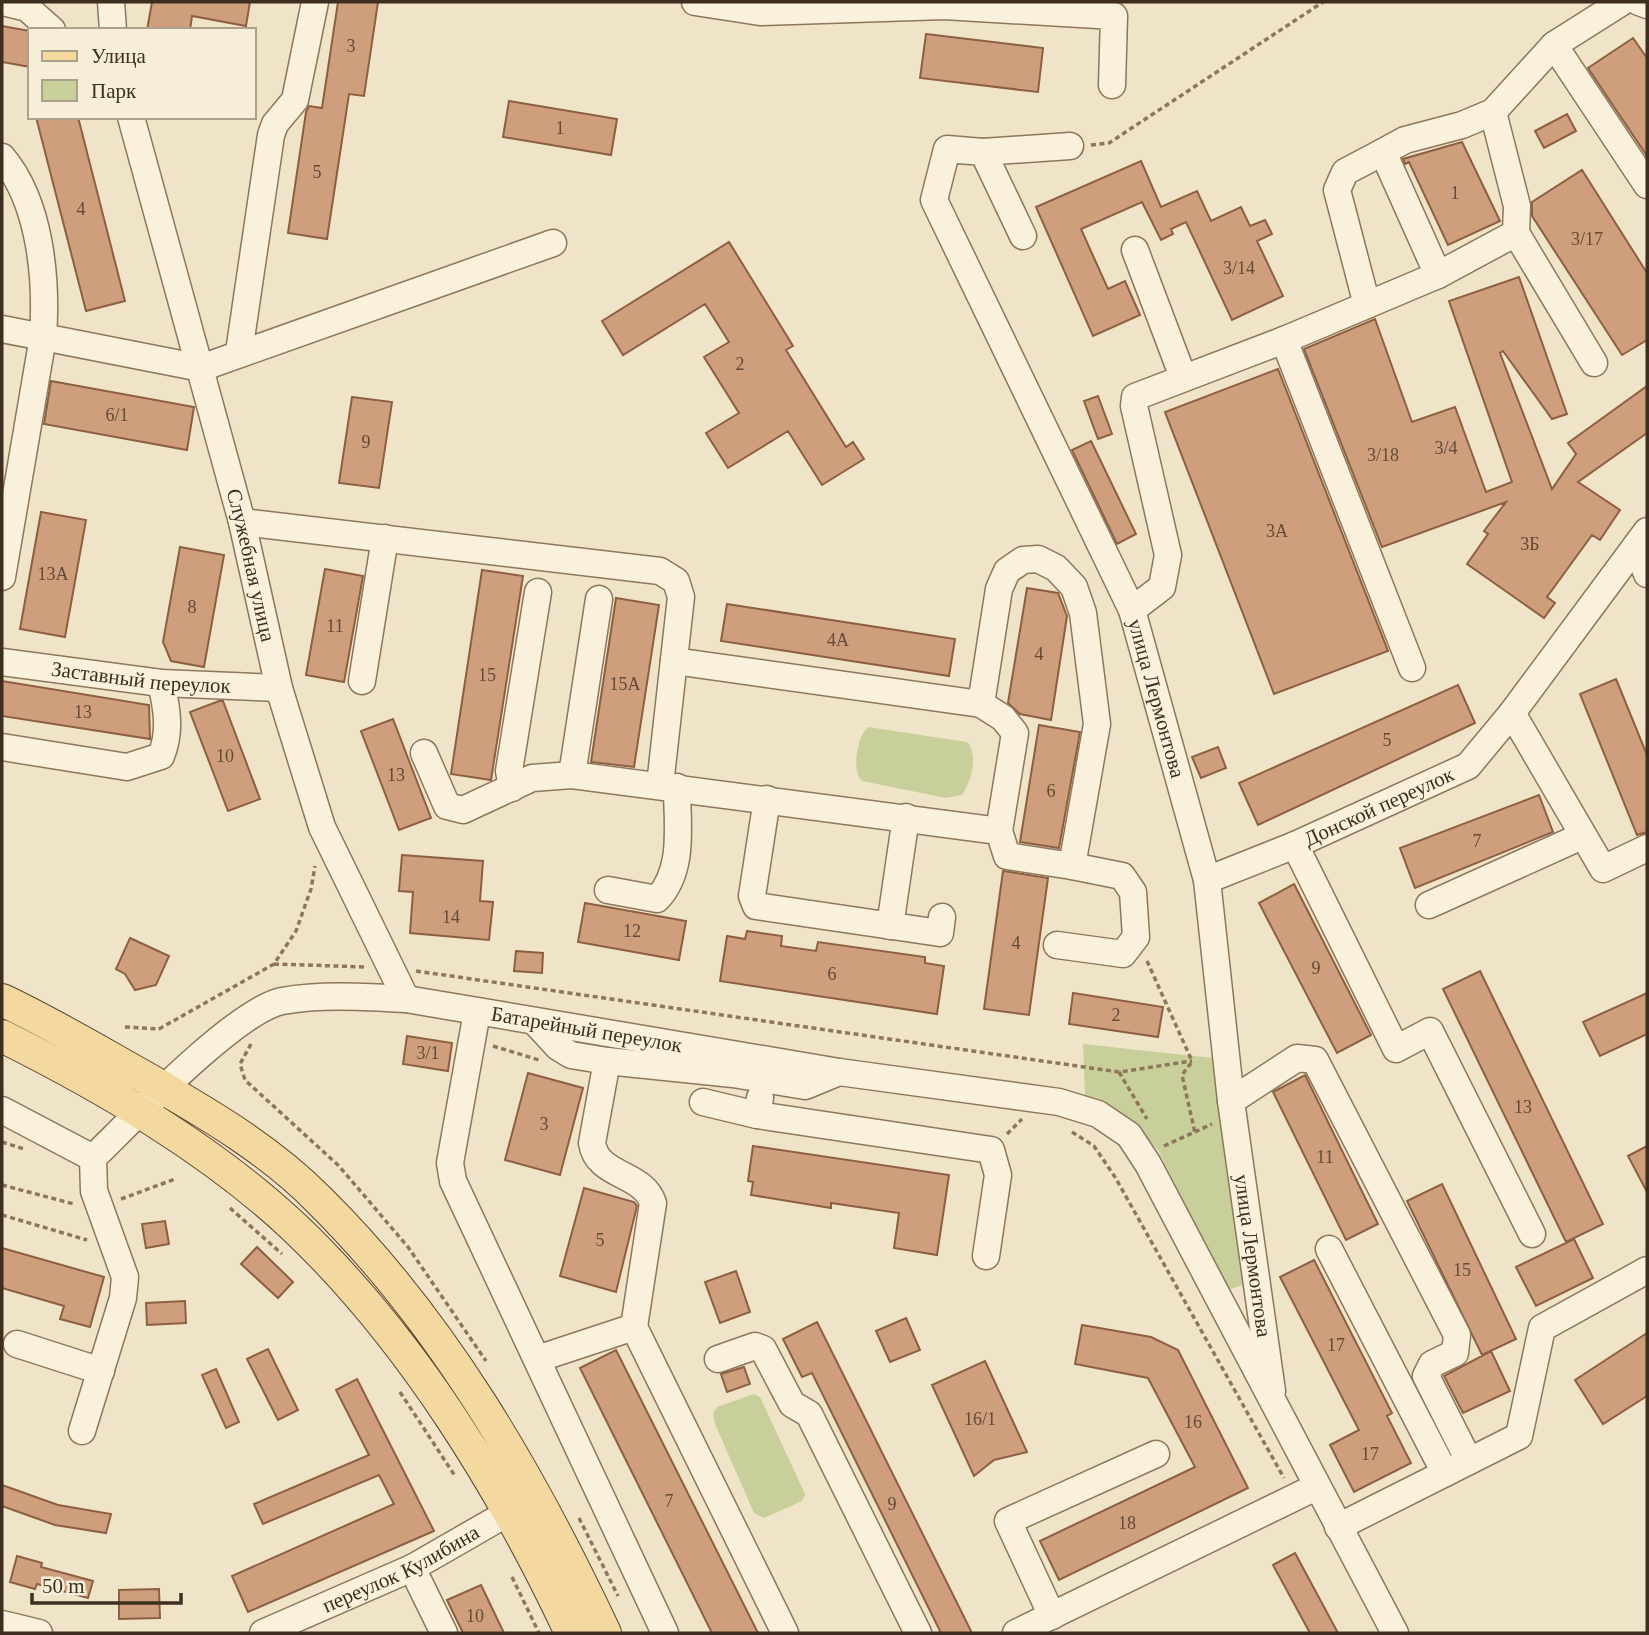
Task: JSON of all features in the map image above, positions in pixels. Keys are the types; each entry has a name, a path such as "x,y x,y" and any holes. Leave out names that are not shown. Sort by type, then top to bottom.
{"main road":[{"path":"2,1000 165,1089 244,1137 317,1197 387,1272 442,1345 536,1497 605,1633"},
{"path":"2,1037 139,1113 224,1169 293,1227 362,1296 416,1367 507,1513 571,1633"}],"street":[{"path":"3,2 27,8 50,28"},
{"path":"111,2 113,28"},
{"path":"239,352 271,135 275,124 295,100 315,2"},
{"path":"695,2 760,7 944,4 1115,9 1112,85"},
{"path":"1367,305 1337,190 1345,172 1405,140 1462,125 1493,112 1554,46 1622,2"},
{"path":"1639,2 1647,5"},
{"path":"1554,46 1647,185"},
{"path":"1493,112 1517,206 1516,233 1594,363"},
{"name":"Служебная улица","path":"132,119 242,522 279,688 321,827 406,999"},
{"name":"улица Лермонтова","path":"1070,146 983,152 947,149 934,200 1132,610 1207,880 1232,1110 1275,1410"},
{"path":"983,152 1023,236"},
{"path":"1383,152 1438,275"},
{"path":"2,157 21,189 39,240 46,300 43,337 2,577"},
{"path":"1132,610 1162,587 1168,555 1133,401 1138,394 1284,340 1438,275 1516,233"},
{"path":"2,329 201,368 239,352 553,243"},
{"path":"1135,250 1183,377"},
{"path":"1284,340 1412,668"},
{"path":"242,522 660,571 676,581 681,597 674,661 668,786 677,859 666,889 656,899 608,890"},
{"path":"362,681 385,538"},
{"path":"1642,538 1647,574"},
{"path":"1642,538 1512,713 1603,869 1647,848"},
{"path":"981,704 999,589 1007,570 1023,560 1038,559 1056,568 1074,587 1083,613 1097,724 1072,866"},
{"path":"512,788 509,771 538,592"},
{"path":"572,775 599,599"},
{"path":"674,661 981,704 1003,718 1015,733 999,831 1006,856 1122,876 1133,892 1136,937 1123,954 1057,945"},
{"name":"Заставный переулок","path":"2,662 162,683 279,688"},
{"path":"2,747 127,767 144,763 160,756 167,742 168,709 162,683"},
{"name":"Донской переулок","path":"1207,880 1295,845 1468,766 1512,713"},
{"path":"424,753 447,806 463,810 532,778 572,775 999,831"},
{"path":"767,799 752,896 756,906 940,933 942,917"},
{"path":"890,926 906,817"},
{"path":"1429,905 1582,836"},
{"path":"1295,845 1396,1049 1430,1031 1532,1234"},
{"name":"Батарейный переулок","path":"93,1158 238,1024 280,1002 337,996 406,999 839,1072 1059,1102 1140,1131"},
{"path":"477,1012 450,1163 453,1181 665,1633"},
{"path":"534,1021 558,1047 571,1055 805,1086 839,1072"},
{"path":"1232,1110 1297,1058 1315,1060 1457,1335 1455,1353 1432,1364 1426,1376 1469,1461"},
{"path":"607,1061 592,1143 593,1154 601,1164 645,1187 653,1203 634,1327 785,1633"},
{"path":"757,1115 763,1079"},
{"path":"703,1102 757,1115 991,1150 998,1175 986,1256"},
{"path":"2,1110 93,1158 94,1191 125,1277 123,1298 82,1431"},
{"name":"улица Лермонтова","path":"1140,1131 1147,1164 1275,1410 1305,1492 1338,1527 1395,1633"},
{"path":"1329,1249 1445,1473"},
{"path":"1338,1527 1519,1436 1542,1328 1641,1274"},
{"path":"537,1359 634,1327"},
{"path":"17,1344 101,1371"},
{"path":"718,1359 755,1346 763,1349 792,1404 809,1414 918,1633"},
{"path":"1052,1616 1008,1521 1156,1454"},
{"path":"1016,1633 1305,1492"},
{"name":"переулок Кулибина","path":"263,1633 412,1568 536,1497"},
{"path":"412,1568 444,1633"},
{"path":"2,1623 39,1633"}],"path":[{"path":"1070,146 1109,143 1323,2"},
{"path":"125,1027 159,1029 274,964 296,931 311,889 315,865"},
{"path":"1136,937 1192,1061"},
{"path":"274,964 391,968 1119,1072 1192,1061"},
{"path":"253,1041 240,1064 245,1080 339,1166 408,1247 487,1364"},
{"path":"1192,1061 1182,1074 1195,1133"},
{"path":"1119,1072 1140,1131"},
{"path":"1158,1137 1165,1148 1232,1110"},
{"path":"1016,1116 1034,1121"},
{"path":"1066,1128 1094,1146 1115,1177 1305,1492"},
{"path":"220,1199 282,1254"},
{"path":"2,1215 93,1241"},
{"path":"397,1388 457,1479"},
{"path":"577,1516 623,1608"}],"green space":[{"path":"868,727 967,742 971,747 973,761 962,795 946,798 862,781 856,762 861,738"},
{"path":"1083,1044 1213,1058 1246,1284 1227,1290 1158,1150 1130,1122 1085,1099"},
{"path":"754,1394 760,1397 805,1494 802,1501 764,1518 754,1513 715,1424 713,1413 717,1407"}],"building":[{"path":"152,2 250,2 246,26 192,16 190,28 147,28"},
{"path":"338,2 378,2 364,96 349,94 327,239 288,233 306,112 309,106 322,108"},
{"path":"2,26 28,31 28,67 2,62"},
{"path":"926,34 1043,48 1038,92 920,78"},
{"path":"1633,38 1647,58 1647,156 1588,68"},
{"path":"509,101 617,119 611,155 503,137"},
{"path":"1567,114 1576,131 1544,148 1535,131"},
{"path":"37,119 79,119 125,301 86,311"},
{"path":"1462,142 1500,221 1448,245 1409,162 1405,164 1403,159"},
{"path":"1141,161 1161,207 1197,191 1211,221 1241,207 1250,226 1265,220 1272,234 1257,241 1283,296 1232,320 1186,222 1171,229 1173,234 1161,240 1142,202 1081,229 1108,289 1125,281 1140,315 1093,336 1036,207"},
{"path":"1582,170 1647,273 1647,340 1622,355 1532,216 1532,202"},
{"path":"729,242 793,346 786,350 846,447 853,442 864,459 822,485 788,431 728,468 706,433 739,413 704,357 729,342 705,304 623,355 602,321"},
{"path":"1519,277 1567,414 1552,419 1503,351 1500,353 1552,489 1576,454 1568,443 1647,386 1647,433 1578,482 1620,510 1600,540 1592,535 1547,597 1555,603 1544,618 1467,564 1488,534 1484,531 1506,502 1382,547 1304,349 1375,319 1412,422 1455,407 1486,492 1512,482 1449,301"},
{"path":"1278,369 1388,651 1274,694 1165,412"},
{"path":"51,381 194,407 187,450 44,424"},
{"path":"1098,396 1112,434 1098,439 1084,401"},
{"path":"352,397 392,402 379,488 339,483"},
{"path":"1091,441 1136,534 1117,544 1072,450"},
{"path":"41,512 86,520 65,637 20,629"},
{"path":"180,547 224,555 204,667 171,661 163,642"},
{"path":"325,569 363,576 344,682 306,675"},
{"path":"482,570 523,576 491,780 451,774"},
{"path":"1027,588 1058,593 1067,616 1051,720 1020,714 1008,703"},
{"path":"616,598 659,605 634,767 591,762"},
{"path":"727,604 955,639 949,676 721,641"},
{"path":"1616,679 1647,755 1647,832 1637,835 1580,694"},
{"path":"2,681 149,705 150,739 2,716"},
{"path":"1458,685 1475,723 1258,825 1239,783"},
{"path":"223,701 260,799 228,811 190,712"},
{"path":"393,719 431,818 399,830 361,731"},
{"path":"1039,725 1080,732 1059,848 1020,842"},
{"path":"1218,747 1226,768 1201,778 1192,757"},
{"path":"1539,795 1553,832 1415,888 1400,848"},
{"path":"402,855 483,861 480,901 493,902 489,940 410,933 413,892 399,891"},
{"path":"1003,871 1048,878 1029,1015 984,1009"},
{"path":"1294,884 1371,1035 1337,1053 1259,903"},
{"path":"585,903 686,921 679,960 578,942"},
{"path":"747,931 782,936 781,946 816,951 818,942 925,957 925,963 944,966 937,1014 720,981 727,936 745,939"},
{"path":"130,938 169,956 156,985 135,990 125,974 116,969"},
{"path":"516,951 543,953 542,973 514,971"},
{"path":"1480,971 1603,1224 1566,1242 1443,989"},
{"path":"1073,993 1163,1007 1158,1037 1069,1024"},
{"path":"1647,993 1647,1034 1600,1056 1583,1022"},
{"path":"407,1036 452,1043 448,1071 403,1064"},
{"path":"528,1073 583,1088 560,1175 505,1160"},
{"path":"1305,1075 1378,1224 1346,1240 1273,1092"},
{"path":"753,1146 949,1175 937,1255 894,1248 899,1213 831,1203 831,1208 751,1195 753,1182 748,1181"},
{"path":"1647,1146 1647,1192 1628,1156"},
{"path":"1442,1184 1516,1339 1482,1355 1407,1201"},
{"path":"584,1188 634,1202 637,1206 616,1292 560,1276"},
{"path":"165,1221 169,1244 146,1248 142,1224"},
{"path":"1574,1239 1593,1278 1536,1306 1516,1267"},
{"path":"257,1247 293,1282 278,1298 241,1264"},
{"path":"2,1248 104,1277 90,1327 60,1319 64,1306 2,1288"},
{"path":"1314,1260 1392,1413 1387,1416 1411,1463 1354,1492 1330,1445 1359,1430 1280,1277"},
{"path":"736,1271 750,1312 720,1323 705,1282"},
{"path":"185,1301 186,1323 147,1325 146,1303"},
{"path":"906,1318 920,1350 890,1362 876,1331"},
{"path":"817,1322 972,1633 941,1633 812,1373 802,1377 783,1339"},
{"path":"1082,1325 1151,1337 1178,1350 1248,1488 1059,1580 1040,1541 1195,1467 1148,1378 1075,1364"},
{"path":"1647,1333 1647,1396 1603,1424 1575,1380"},
{"path":"268,1349 298,1410 278,1420 247,1359"},
{"path":"616,1350 758,1633 712,1633 580,1368"},
{"path":"1491,1351 1510,1391 1463,1413 1444,1376"},
{"path":"985,1361 1027,1452 994,1460 974,1476 932,1385"},
{"path":"744,1367 750,1384 727,1392 721,1374"},
{"path":"216,1369 239,1422 226,1428 202,1375"},
{"path":"357,1379 434,1531 248,1612 232,1576 394,1504 379,1475 263,1524 254,1504 369,1455 336,1390"},
{"path":"2,1485 58,1505 111,1514 106,1533 55,1525 2,1506"},
{"path":"1295,1553 1338,1633 1310,1633 1273,1565"},
{"path":"17,1556 42,1563 41,1567 93,1581 88,1598 37,1584 35,1589 10,1582"},
{"path":"481,1585 504,1633 463,1633 447,1600"},
{"path":"159,1589 160,1618 119,1619 119,1590"}]}
